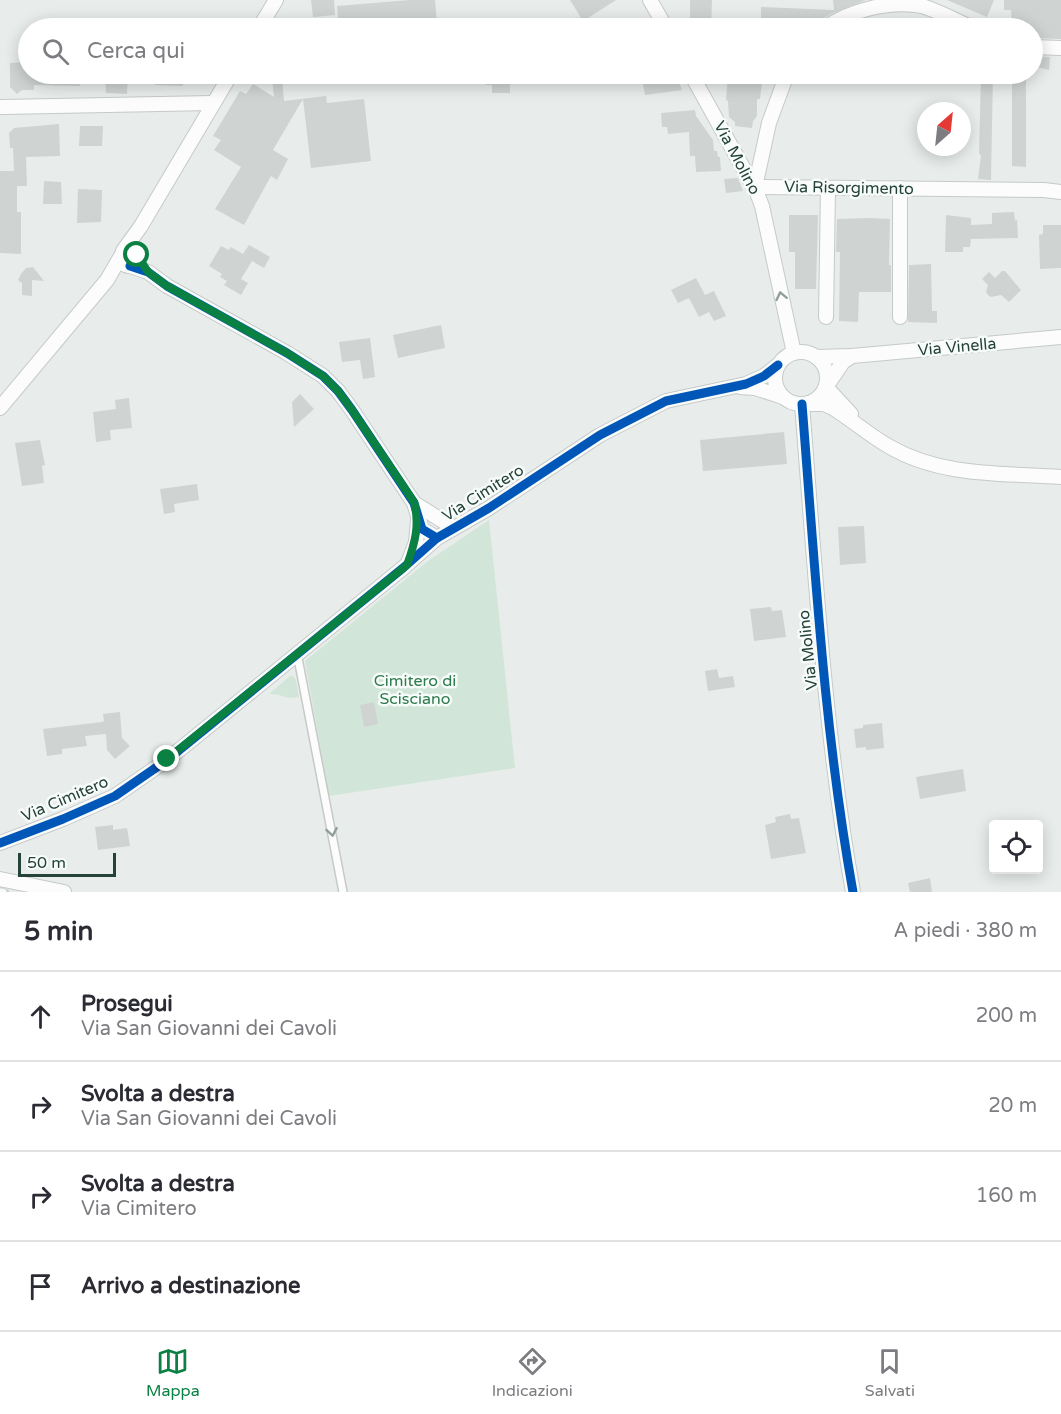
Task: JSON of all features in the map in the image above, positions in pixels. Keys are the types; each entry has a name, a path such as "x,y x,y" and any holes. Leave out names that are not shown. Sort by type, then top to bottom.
{"street":[{"path":"265,18 276,0"},
{"path":"650,0 660,18"},
{"path":"843,18 873,5 897,3 920,3 952,18"},
{"path":"1043,47 1061,48"},
{"path":"0,408 107,280 129,259 141,226 224,84"},
{"name":"Via Molino","path":"697,84 755,187 762,206 794,353"},
{"path":"755,187 769,123 783,84"},
{"path":"2,107 212,103"},
{"name":"Via Risorgimento","path":"755,187 1044,189 1061,192"},
{"path":"826,317 828,188"},
{"path":"900,188 900,316"},
{"path":"129,259 167,286 287,353 323,376 352,410 414,502 422,529 437,538"},
{"name":"Via Vinella","path":"816,357 852,356 1061,337"},
{"path":"735,387 757,380 784,358 794,353 808,353 816,357 826,370 826,387 866,431"},
{"path":"804,404 815,400 822,394 838,368 852,356"},
{"path":"778,365 775,382 777,390 790,402 824,404 833,408 889,447 914,459 939,467 964,471 1061,477"},
{"path":"735,387 755,388 783,397"},
{"name":"Via Cimitero","path":"0,843 115,796 175,754 437,538 600,435 658,405 698,393 735,387"},
{"name":"Via Molino","path":"804,404 823,658 843,835 853,892"},
{"path":"414,502 454,528"},
{"path":"407,565 416,542 418,518"},
{"path":"0,879 64,892"}],"lane":[{"path":"297,653 343,892"}],"green space":[{"name":"Cimitero di Scisciano","path":"489,520 515,768 329,796 305,661 428,561"},
{"path":"290,676 296,680 299,697 269,694"}],"building":[{"path":"311,0 334,0 335,15 313,17"},
{"path":"435,0 437,18 338,18 337,6"},
{"path":"570,0 616,0 588,18 581,18"},
{"path":"690,0 712,0 711,18 690,18"},
{"path":"833,0 866,0 824,18 761,18 761,7 834,10"},
{"path":"947,0 994,0 987,17"},
{"path":"1004,0 1061,0 1061,39 1043,38 1043,18 1011,18 1011,10 1004,10"},
{"path":"1043,57 1050,57 1049,70 1043,69"},
{"path":"10,63 18,63 18,84 80,84 80,86 34,85 34,90 22,90 17,94 10,87"},
{"path":"106,84 128,84 127,94 106,93"},
{"path":"155,84 184,84 182,86"},
{"path":"253,84 274,97 273,84 283,84 284,101 326,96 327,103 364,99 371,161 311,168 303,99 273,150 288,159 277,180 271,176 244,225 215,209 241,167 214,150 221,140 213,136 240,91 246,94"},
{"path":"510,84 510,93 492,93 492,85 486,85"},
{"path":"643,84 680,84 682,90 645,95"},
{"path":"727,84 762,84 760,99 757,99 757,116 752,128 735,126 735,122 729,117 726,100"},
{"path":"981,84 993,84 991,180 978,179 981,155 979,154"},
{"path":"1012,84 1026,84 1026,167 1012,166"},
{"path":"695,110 696,116 713,140 714,151 717,151 720,157 721,171 696,172 695,156 690,156 689,132 668,134 667,127 662,127 661,113"},
{"path":"59,124 60,156 26,157 27,186 17,186 17,212 21,212 21,254 0,253 0,171 14,171 13,148 10,148 9,133 14,128"},
{"path":"80,126 103,126 102,146 79,146"},
{"path":"738,178 743,191 726,193 724,179"},
{"path":"44,181 61,182 62,204 43,204"},
{"path":"78,189 102,190 101,222 77,223"},
{"path":"1014,212 1018,238 971,239 970,247 963,247 963,252 945,252 946,215 971,218 971,225 992,224 992,213"},
{"path":"789,215 818,215 816,289 795,289 795,252 789,252"},
{"path":"837,219 890,219 891,292 859,292 858,322 839,321 840,252 836,252"},
{"path":"1043,225 1061,225 1061,268 1040,269 1039,235 1043,234"},
{"path":"249,245 270,257 264,268 252,261 241,279 248,283 241,295 224,285 227,281 220,277 222,274 209,266 221,246 229,250 231,247 243,254"},
{"path":"931,264 932,311 937,311 937,323 908,322 909,265"},
{"path":"33,267 44,281 32,280 32,296 22,295 22,283 18,280 26,268"},
{"path":"1005,271 1021,290 1009,302 1001,295 991,297 988,295 986,292 988,285 982,279 989,272 995,278"},
{"path":"696,278 705,295 714,291 726,316 714,321 709,312 699,317 689,298 678,303 671,290"},
{"path":"441,325 445,348 398,358 393,335"},
{"path":"370,338 375,377 363,379 360,360 342,362 339,342"},
{"path":"300,394 314,409 294,427 292,402"},
{"path":"129,398 132,428 110,430 111,440 96,442 93,412 116,409 115,400"},
{"path":"784,432 787,464 703,471 700,440"},
{"path":"40,440 45,465 42,466 44,483 22,486 15,443"},
{"path":"197,484 199,500 174,504 175,512 164,514 160,489"},
{"path":"864,526 866,563 840,565 838,527"},
{"path":"771,607 772,611 782,610 786,637 754,641 750,609"},
{"path":"717,669 719,678 733,676 735,687 708,691 705,671"},
{"path":"374,702 378,724 364,727 360,705"},
{"path":"120,712 122,738 130,746 115,759 107,750 106,734 85,736 87,746 62,749 62,754 47,756 43,729 102,722 104,721 103,714"},
{"path":"882,723 884,748 866,750 866,747 856,748 854,729 863,728 863,725"},
{"path":"963,769 966,791 920,799 916,777"},
{"path":"790,814 791,819 799,818 806,853 771,859 765,825 776,822 775,817"},
{"path":"113,825 113,830 127,828 130,846 98,850 95,827"},
{"path":"930,878 932,892 910,892 908,883"}],"railway":[{"path":"0,890 6,892"}],"cycle path":[{"path":"130,266 148,272 167,286 287,353 323,376 352,410 414,503 422,529 437,538"},
{"path":"0,843 115,796 167,760 437,538 489,508 600,435 666,401 746,384 764,376 778,365"},
{"path":"802,404 828,710 853,892"}],"route":[{"path":"137,255 148,272 167,286 287,353 323,376 352,410 414,502 418,518 416,542 407,565 167,759"}]}
